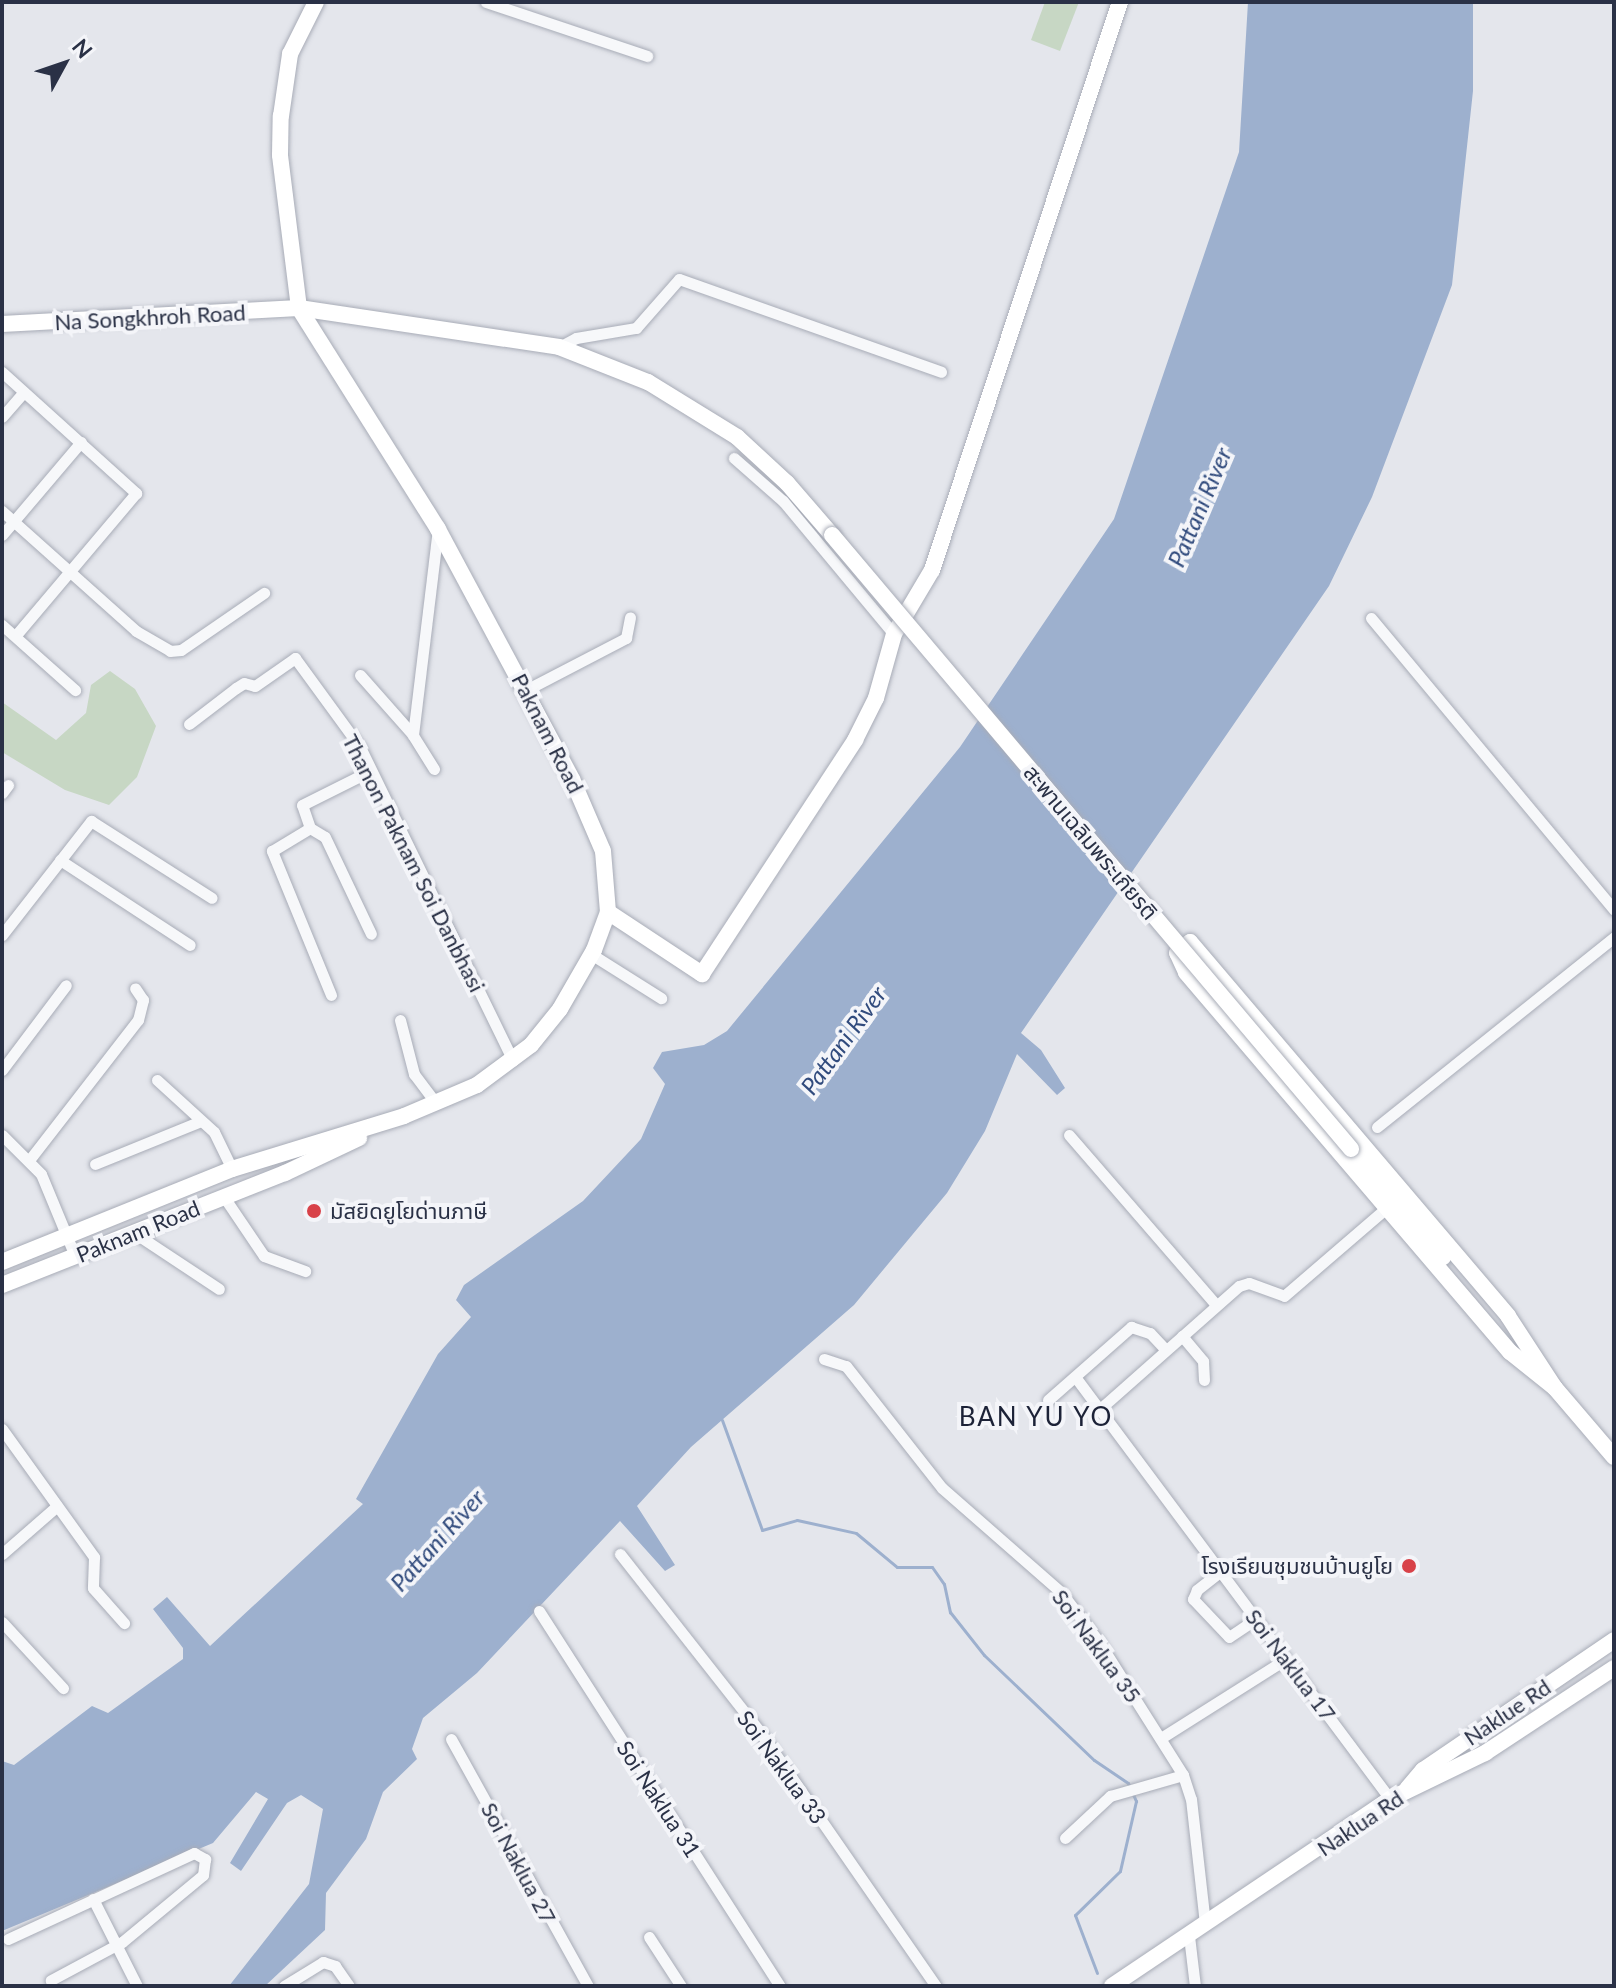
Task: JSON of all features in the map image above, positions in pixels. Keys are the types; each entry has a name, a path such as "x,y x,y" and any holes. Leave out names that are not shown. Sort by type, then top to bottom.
{"main road":[{"path":"299,308 280,155 281,116 290,54 316,2"},
{"path":"608,912 702,974 855,740 876,698 894,634 932,570 1120,2"},
{"name":"Na Songkhroh Road","path":"2,324 299,308 559,347"},
{"name":"Paknam Road","path":"2,1285 224,1197 436,1103 513,1061 560,1009 591,954 608,912 607,871 597,831 526,690 438,529 299,308"},
{"name":"สะพานเฉลิมพระเกียรติ","path":"559,347 648,382 737,437 787,483 1555,1388"},
{"path":"1555,1388 1510,1352 1186,972 1177,953 1185,945 1199,947 1508,1316 1555,1388 1614,1457"},
{"name":"Paknam Road","path":"2,1262 232,1169 404,1116"},
{"name":"Naklue Rd","path":"1406,1790 1435,1762 1614,1640"},
{"name":"Naklua Rd","path":"1112,1986 1390,1799 1406,1790 1433,1782 1485,1753 1614,1668"}],"street":[{"path":"486,2 647,56"},
{"path":"559,347 576,338 636,328 679,279 941,372"},
{"path":"2,372 136,493 15,636"},
{"path":"2,417 24,392"},
{"path":"2,535 81,442"},
{"path":"734,458 783,501 894,634"},
{"path":"2,511 136,631 170,651 181,650 264,593"},
{"path":"413,735 438,529"},
{"path":"526,690 626,638 630,617"},
{"path":"1371,618 1614,910"},
{"path":"2,625 75,690"},
{"name":"Thanon Paknam Soi Danbhasi","path":"189,724 244,683 255,686 295,658 360,747 513,1061"},
{"path":"360,675 413,735 434,769"},
{"path":"370,771 302,805 310,828 325,837 371,934"},
{"path":"2,935 60,860 95,821 212,898"},
{"path":"310,828 272,851 331,995"},
{"path":"60,860 190,945"},
{"path":"2,913 12,922"},
{"path":"1377,1127 1614,937"},
{"path":"591,954 661,998"},
{"path":"2,1070 66,985"},
{"path":"30,1159 138,1020 143,1000 135,988"},
{"path":"400,1020 414,1074 436,1103"},
{"path":"157,1080 222,1143 232,1169"},
{"path":"95,1164 201,1121"},
{"path":"2,1135 30,1159 75,1256"},
{"path":"1069,1135 1216,1305"},
{"path":"224,1197 264,1256 305,1271"},
{"path":"1101,1408 1216,1305 1246,1283 1284,1296 1385,1209"},
{"path":"133,1232 219,1289"},
{"path":"1048,1400 1131,1327 1150,1333 1166,1350"},
{"path":"1182,1336 1203,1361 1204,1380"},
{"name":"Soi Naklua 35","path":"824,1359 846,1366 877,1412 942,1488 1061,1592 1161,1738 1183,1775 1191,1799 1205,1924"},
{"name":"Soi Naklua 17","path":"1076,1378 1390,1799"},
{"path":"2,1429 94,1557 93,1588 124,1623"},
{"path":"2,1554 57,1506"},
{"name":"Soi Naklua 33","path":"620,1554 760,1732 936,1986"},
{"path":"1221,1571 1197,1590 1193,1599 1229,1637 1256,1619"},
{"name":"Soi Naklua 31","path":"539,1611 780,1986"},
{"path":"2,1622 63,1688"},
{"path":"1161,1738 1286,1659"},
{"name":"Soi Naklua 27","path":"451,1739 588,1986"},
{"path":"1065,1838 1110,1796 1132,1793 1183,1775"},
{"path":"8,1939 194,1853 205,1859 203,1875 116,1945 51,1980"},
{"path":"93,1899 137,1986"},
{"path":"1189,1936 1195,1986"},
{"path":"649,1937 681,1986"},
{"path":"284,1986 323,1962 335,1966 349,1986"}],"green space":[{"path":"1045,2 1079,2 1060,51 1031,40"},
{"path":"110,671 135,689 156,726 137,777 109,805 65,790 2,752 2,702 56,740 86,713 91,685"}],"water":[{"name":"Pattani River","path":"1248,2 1473,2 1473,91 1452,285 1372,497 1329,586 1021,1033 1041,1050 1065,1088 1057,1095 1017,1054 985,1131 947,1193 854,1305 691,1447 637,1506 675,1565 665,1571 620,1521 477,1673 423,1718 412,1749 417,1759 383,1792 366,1839 326,1893 325,1930 265,1986 229,1986 309,1884 323,1809 301,1795 287,1803 241,1871 230,1863 268,1799 256,1792 213,1843 2,1931 2,1761 14,1765 92,1706 108,1713 183,1659 183,1648 153,1609 167,1597 210,1646 363,1504 356,1499 438,1354 471,1317 456,1300 464,1285 583,1201 641,1139 665,1084 653,1068 662,1052 704,1045 727,1031 960,747 1114,519 1239,152"}],"waterway":[{"path":"722,1420 762,1530 797,1520 856,1533 897,1567 932,1567 944,1584 950,1612 984,1655 1094,1760 1128,1783 1136,1801 1120,1871 1075,1915 1097,1973"}],"place":[{"name":"มัสยิดยูโยด่านภาษี","path":"314,1211"},
{"name":"โรงเรียนชุมชนบ้านยูโย","path":"1409,1566"}],"district":[{"name":"BAN YU YO","path":"1036,1417"}]}
